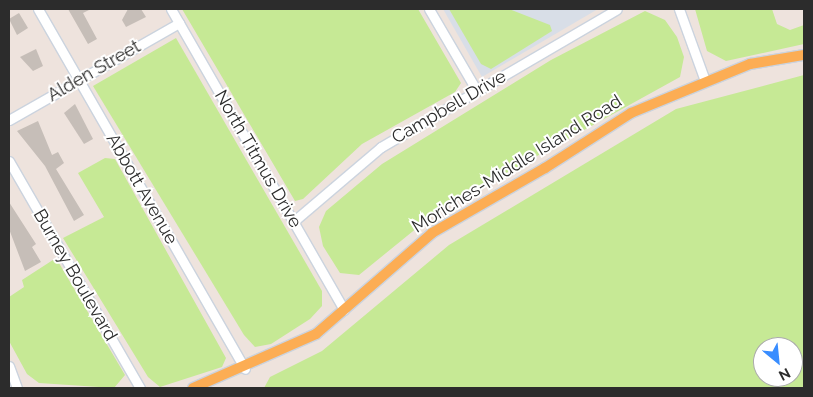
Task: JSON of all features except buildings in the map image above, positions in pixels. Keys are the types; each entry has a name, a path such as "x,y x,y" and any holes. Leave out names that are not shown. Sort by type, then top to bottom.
{"main road":[{"name":"Moriches-Middle Island Road","path":"193,388 245,369 316,334 432,233 545,168 631,112 750,64 804,55"}],"street":[{"name":"Abbott Avenue","path":"38,9 77,81 245,369"},
{"name":"North Titmus Drive","path":"171,9 344,310"},
{"path":"429,9 476,90"},
{"name":"Campbell Drive","path":"294,221 367,157 476,90 617,9"},
{"path":"679,9 705,81"},
{"name":"Alden Street","path":"9,120 179,23"},
{"name":"Burney Boulevard","path":"9,162 140,388"},
{"path":"9,366 17,388"}],"shaded area":[{"path":"443,9 598,9 482,77"}],"green space":[{"path":"182,9 418,9 461,83 455,92 362,144 303,199 295,201"},
{"path":"449,9 509,9 550,25 552,31 491,69 481,64"},
{"path":"695,9 772,9 777,24 790,30 804,25 804,44 726,61 707,51"},
{"path":"645,11 665,20 677,37 684,57 680,77 439,210 359,275 340,273 323,246 319,227 326,211 382,164 551,60"},
{"path":"176,38 322,291 322,306 310,319 271,344 255,347 244,335 93,86"},
{"path":"804,75 804,388 264,388 270,377 322,351 449,245 676,109"},
{"path":"105,158 115,159 226,358 222,367 160,387 148,377 63,238 104,217 78,173"},
{"path":"56,258 125,375 114,388 39,383 27,374 9,341 9,297 24,287 22,280"}]}
